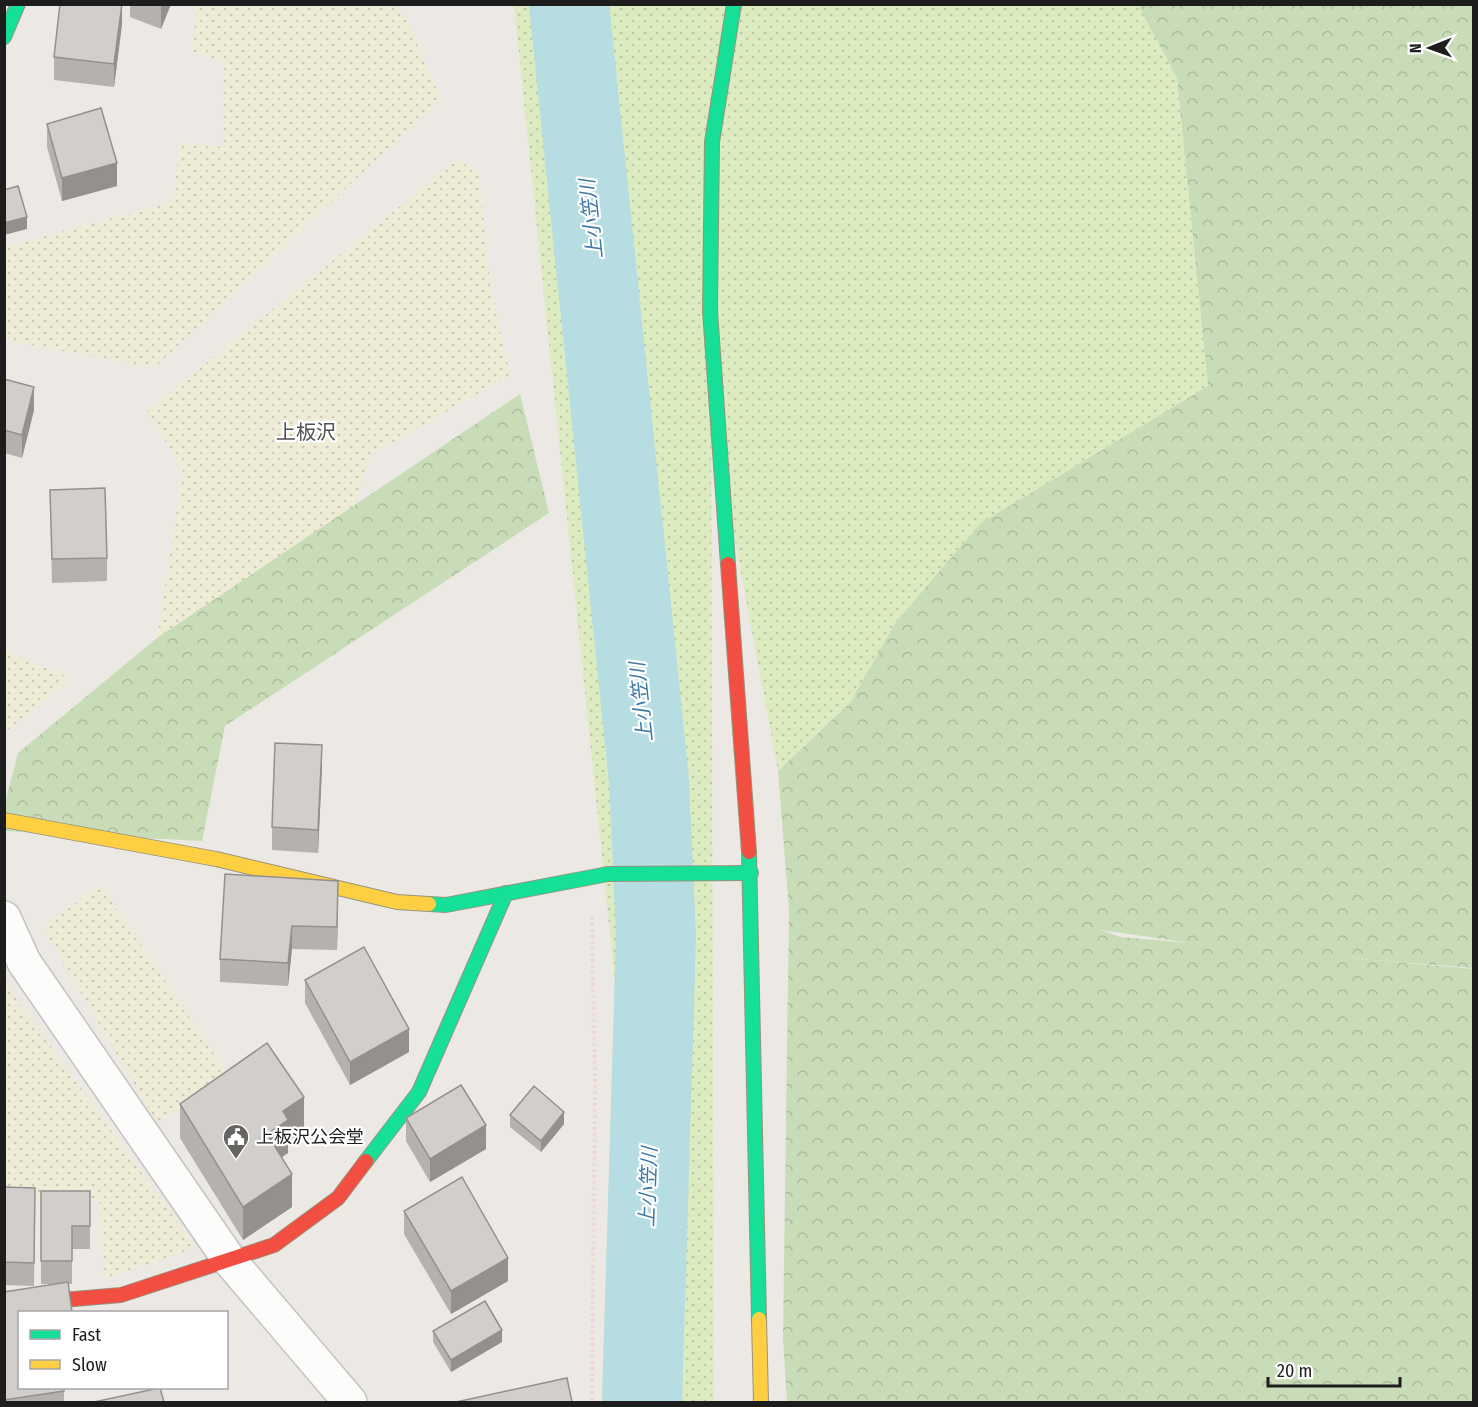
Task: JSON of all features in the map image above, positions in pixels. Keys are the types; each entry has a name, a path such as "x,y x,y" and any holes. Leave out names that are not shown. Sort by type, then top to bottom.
{"street":[{"path":"4,37 18,4"},
{"path":"734,4 712,142 710,311 751,873 761,1402"},
{"path":"4,820 216,859 397,902 446,905 608,873 751,873"},
{"path":"4,1305 121,1295 230,1261 274,1245 338,1198 419,1092 506,893"},
{"path":"4,918 24,962 230,1261 350,1402"}],"path":[{"path":"592,877 595,1084 592,1402"}],"shaded area":[{"path":"197,5 395,5 407,20 441,99 154,368 5,340 5,247 172,202 181,143 223,147 224,62 192,52"},
{"path":"457,160 479,172 490,283 510,375 371,455 354,508 317,540 157,638 183,471 147,411"},
{"path":"5,651 68,677 67,683 5,732"},
{"path":"100,884 229,1076 157,1123 43,928"},
{"path":"4,982 196,1248 104,1279 99,1200 5,1201"}],"green space":[{"path":"514,5 1138,5 1177,78 1208,386 981,523 896,622 850,703 778,771 721,466 711,396 714,1402 602,1402 615,982"},
{"path":"1138,5 1473,5 1473,968 1326,956 1473,969 1473,1402 787,1402 783,1339 789,910 778,771 850,703 896,622 981,523 1208,386 1177,78","holes":["1101,930 1191,943 1120,937"]},
{"path":"520,394 549,513 225,726 202,841 5,831 5,803 18,753 157,638"}],"building":[{"path":"60,4 122,4 114,64 54,57"},
{"path":"101,108 117,163 62,178 47,124"},
{"path":"18,186 27,217 4,223 4,190"},
{"path":"4,379 34,387 22,435 4,430"},
{"path":"105,488 107,558 52,559 50,490"},
{"path":"275,743 322,745 318,830 272,827"},
{"path":"225,874 338,881 337,927 292,926 288,963 220,959"},
{"path":"364,947 409,1029 350,1062 305,980"},
{"name":"上板沢公会堂","path":"267,1043 304,1097 283,1111 288,1120 267,1134 292,1174 243,1207 180,1104"},
{"path":"461,1085 486,1125 430,1159 406,1118"},
{"path":"534,1086 564,1112 541,1141 510,1115"},
{"path":"462,1177 508,1258 451,1291 404,1211"},
{"path":"4,1187 35,1188 34,1263 4,1262"},
{"path":"41,1191 90,1191 90,1226 72,1226 72,1261 41,1261"},
{"path":"68,1282 72,1311 18,1311 18,1389 64,1389 64,1391 4,1400 4,1292"},
{"path":"485,1301 502,1330 451,1360 433,1331"},
{"path":"567,1378 572,1402 456,1402"},
{"path":"160,1389 164,1402 94,1402"}],"waterway":[{"name":"上小笠川","path":"569,4 649,781 656,937 642,1402"}],"traffic: fast":[{"path":"4,37 18,4"},
{"path":"728,564 710,311 712,142 734,4"},
{"path":"749,852 759,1319"},
{"path":"429,904 446,905 608,874 751,873"},
{"path":"366,1161 419,1092 506,893"}],"traffic: slow":[{"path":"4,820 216,859 397,902 429,904"},
{"path":"759,1319 761,1402"}],"traffic: jam":[{"path":"728,564 749,852"},
{"path":"4,1305 121,1295 274,1245 338,1198 366,1161"}],"place":[{"name":"上板沢公会堂","path":"236,1160"}],"district":[{"name":"上板沢","path":"306,432"}]}
